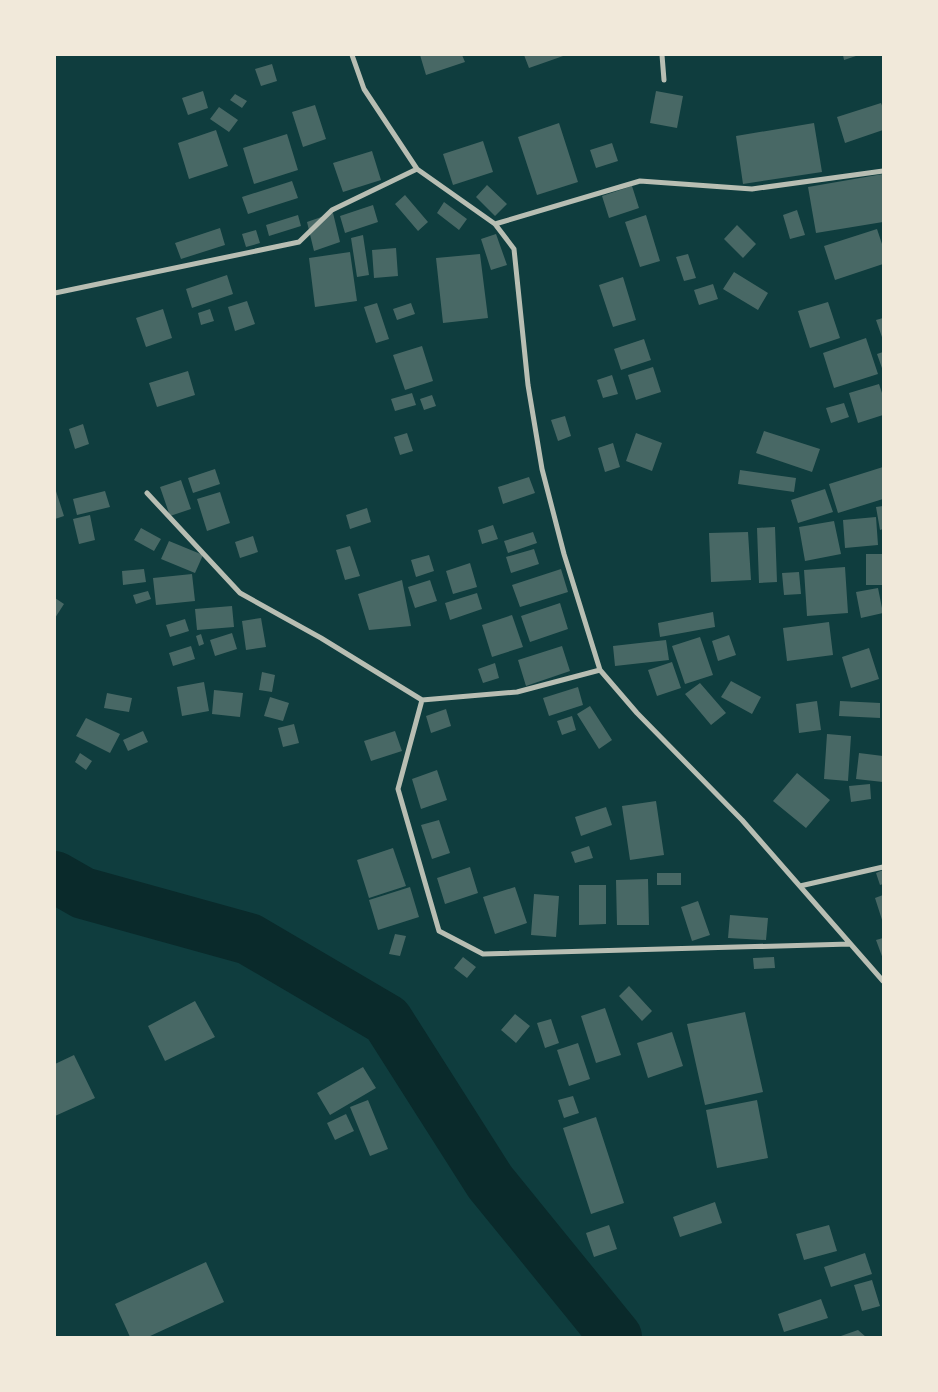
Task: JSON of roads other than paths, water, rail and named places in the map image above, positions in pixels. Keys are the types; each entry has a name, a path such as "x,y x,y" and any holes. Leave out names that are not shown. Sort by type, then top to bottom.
{"street":[{"path":"352,55 364,89 417,169 495,224 514,248 528,385 542,469 564,554 600,670 637,713 742,820 883,981"},
{"path":"662,55 664,80"},
{"path":"55,293 299,242 332,210 417,169"},
{"path":"495,224 640,181 752,189 883,171"},
{"path":"147,493 240,593 320,638 422,700 517,692 600,670"},
{"path":"422,700 398,789 440,931 483,954 850,944"},
{"path":"800,886 883,867"}],"waterway":[{"path":"55,877 83,893 249,939 387,1020 490,1182 616,1337"}]}
